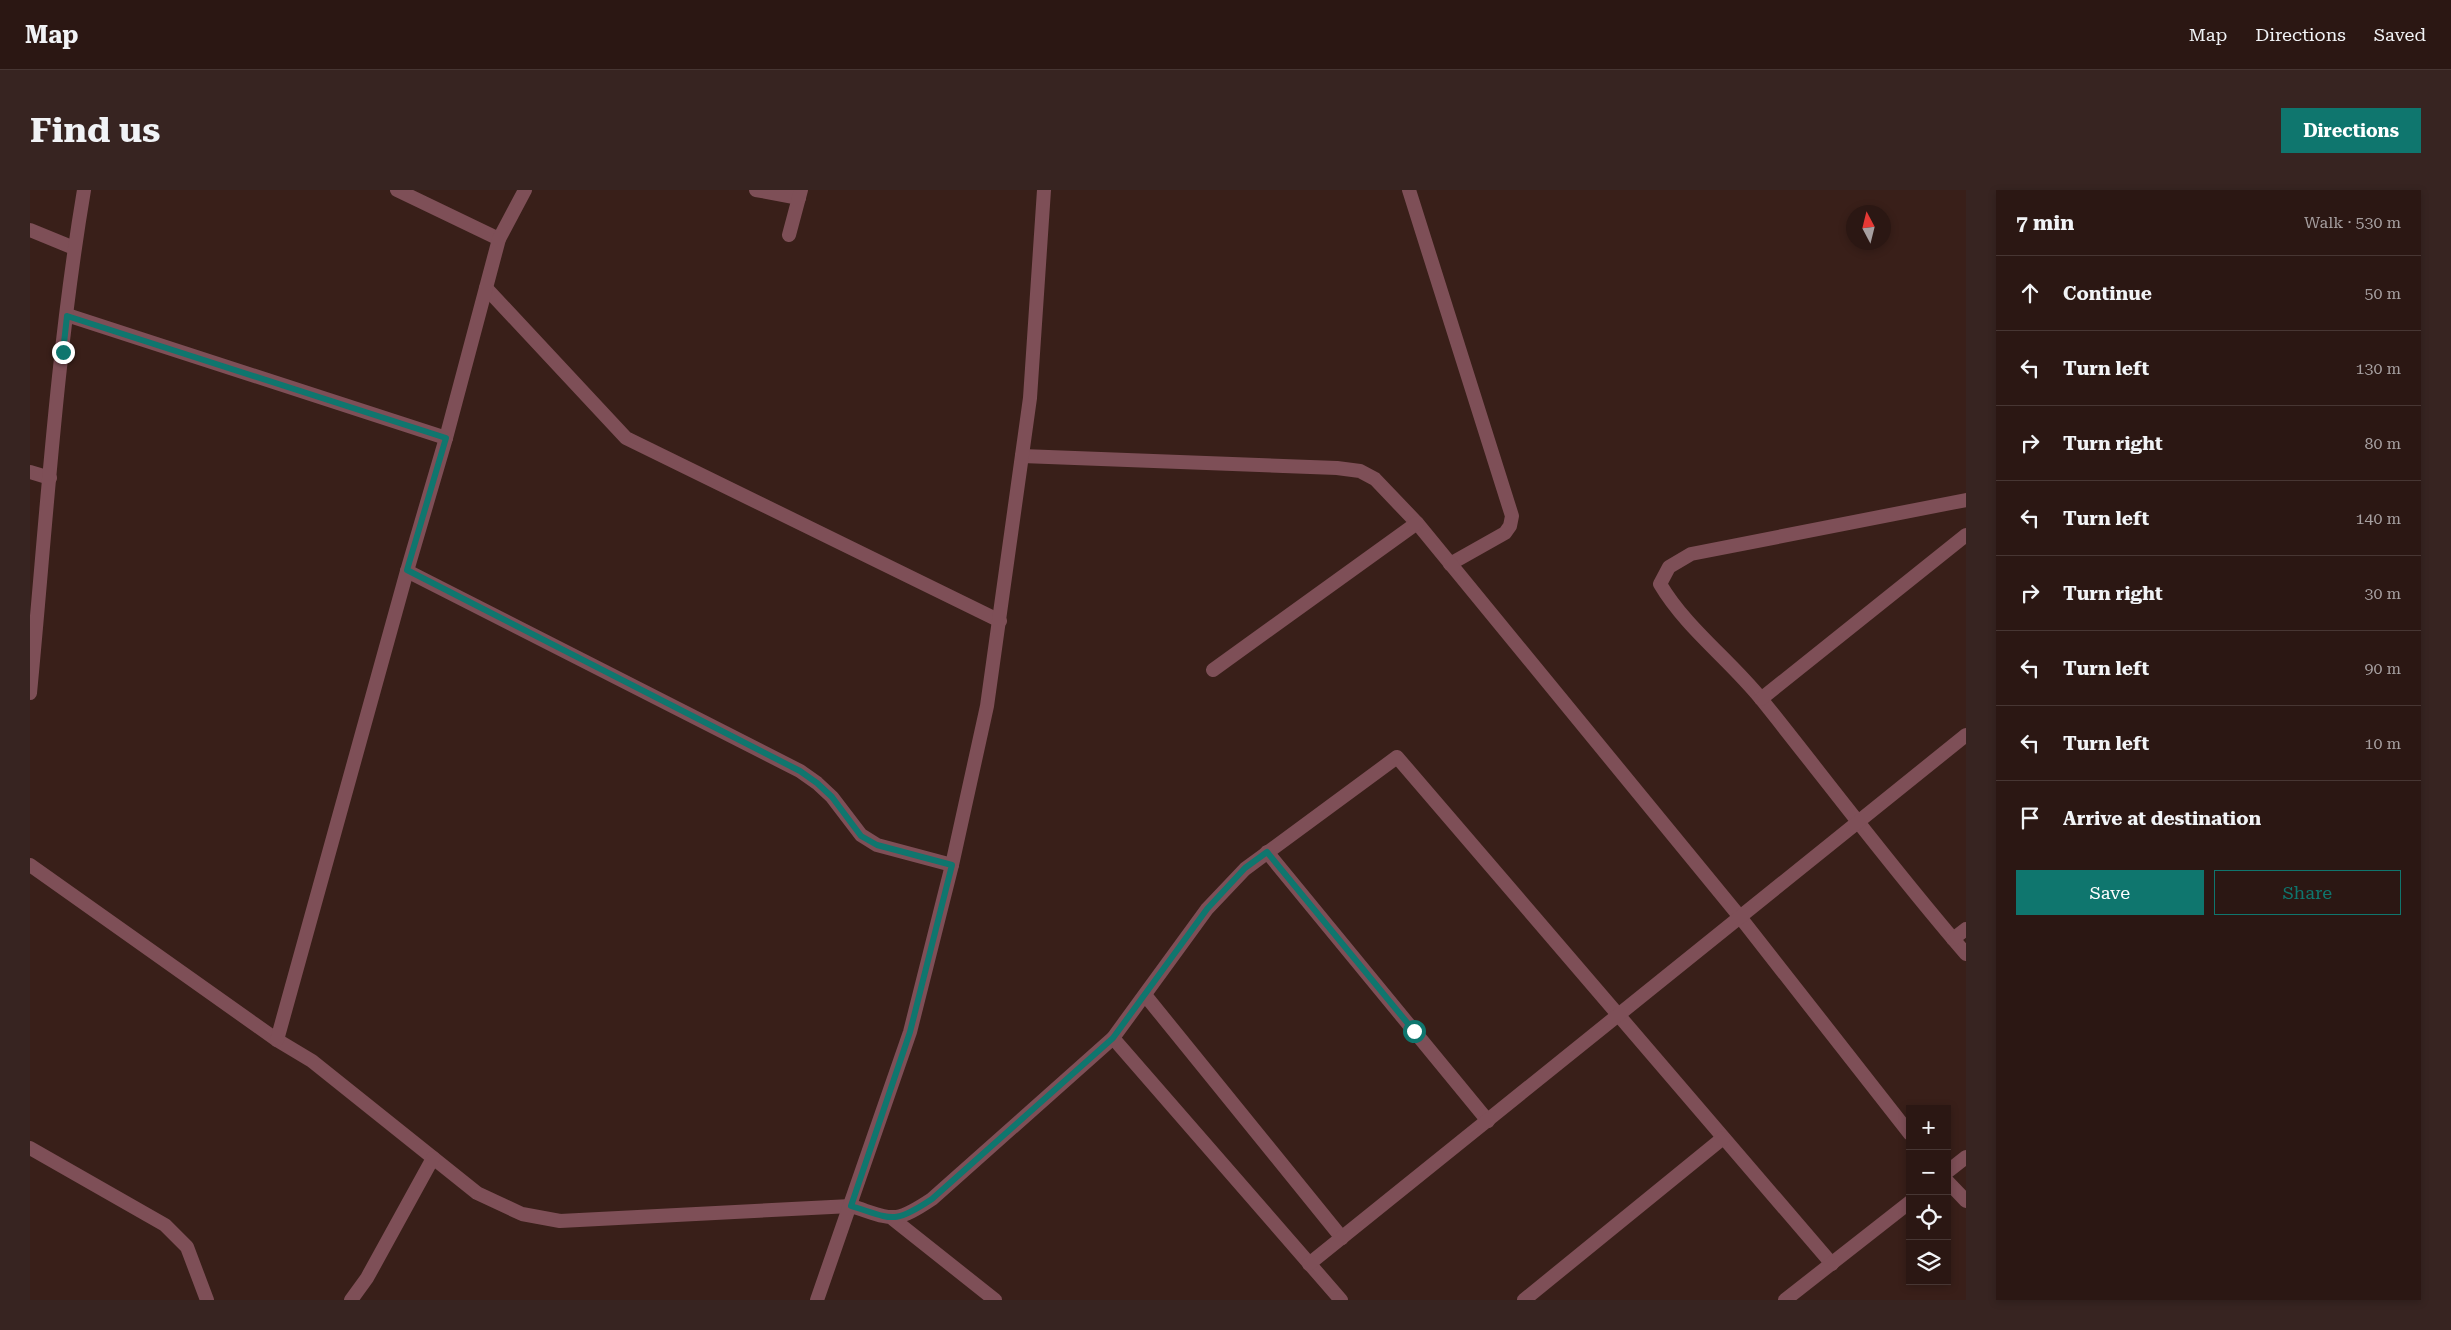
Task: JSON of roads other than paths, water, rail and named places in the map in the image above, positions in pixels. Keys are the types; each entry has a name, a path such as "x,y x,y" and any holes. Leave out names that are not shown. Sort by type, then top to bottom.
{"street":[{"path":"30,694 74,248 84,190"},
{"path":"397,190 499,239"},
{"path":"278,1040 407,570 446,438 499,239 525,190"},
{"path":"756,190 800,194 789,235"},
{"path":"817,1300 910,1032 952,865 987,706 1030,398 1044,190"},
{"path":"1409,190 1512,516 1510,526 1505,533 1450,564"},
{"path":"30,230 74,248"},
{"path":"486,288 626,438 1000,621"},
{"path":"67,316 446,438"},
{"path":"1022,456 1337,468 1360,471 1375,479 1417,523 1740,917 1906,1129"},
{"path":"30,472 50,478"},
{"path":"1966,500 1691,554 1669,567 1660,584 1671,603 1761,699 1857,823 1966,954"},
{"path":"1213,670 1417,523"},
{"path":"1761,699 1966,535"},
{"path":"407,570 800,771 832,797 861,836 877,845 952,865"},
{"path":"1310,1264 1966,735"},
{"path":"893,1219 909,1215 932,1199 1113,1038 1207,909 1245,868 1397,757 1832,1264"},
{"path":"1267,852 1488,1121"},
{"path":"30,865 278,1040 312,1061 477,1193 522,1214 560,1220 851,1206 893,1219 995,1300"},
{"path":"1953,939 1966,929"},
{"path":"1145,995 1342,1238"},
{"path":"1113,1038 1341,1300"},
{"path":"1524,1300 1723,1138"},
{"path":"30,1148 165,1225 187,1247 207,1300"},
{"path":"1951,1169 1966,1157"},
{"path":"351,1300 367,1278 433,1158"},
{"path":"1951,1185 1966,1201"},
{"path":"1785,1300 1906,1205"}]}
